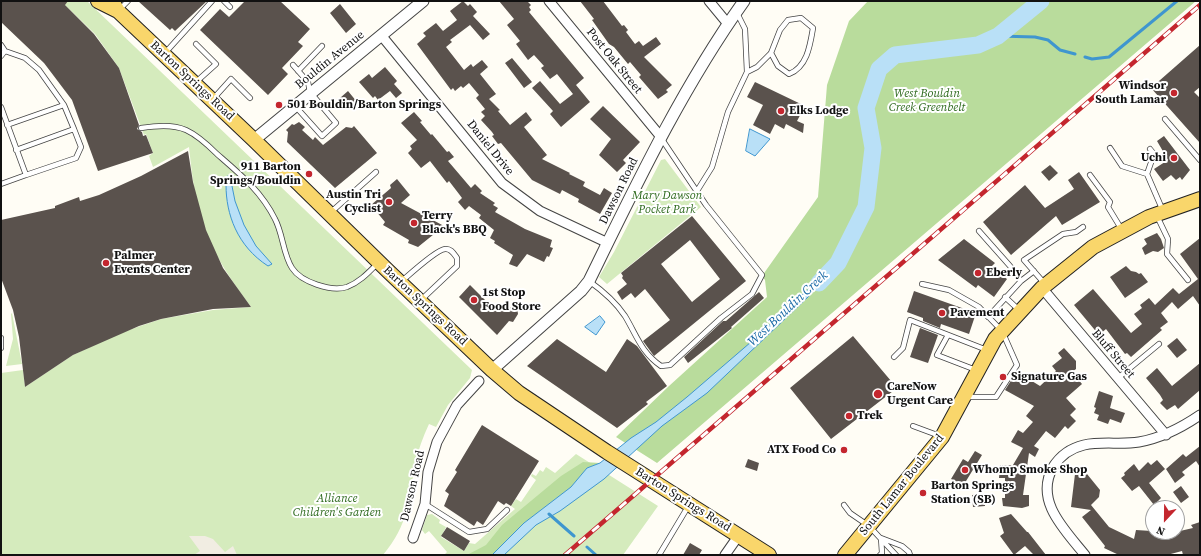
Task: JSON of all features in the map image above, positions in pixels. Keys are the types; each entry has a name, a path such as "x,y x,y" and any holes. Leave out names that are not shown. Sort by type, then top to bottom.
{"main road":[{"name":"Barton Springs Road","path":"98,1 119,4 164,55 254,140 420,302 486,375 519,393 607,452 739,535 768,555"},
{"name":"South Lamar Boulevard","path":"845,555 942,437 995,339 1044,286 1092,247 1122,231 1160,214 1200,199"}],"street":[{"name":"Bouldin Avenue","path":"254,140 310,92 423,1"},
{"name":"Post Oak Street","path":"549,1 660,137"},
{"path":"709,1 728,24"},
{"name":"Dawson Road","path":"413,538 425,504 428,472 437,442 457,405 486,375 576,296 589,280 660,137 728,24 744,1"},
{"name":"Daniel Drive","path":"381,36 502,183 540,211 608,243"},
{"name":"Bluff Street","path":"1044,286 1166,435"},
{"path":"1085,555 1055,518 1049,504 1047,489 1049,474 1057,461 1071,449 1085,444 1139,442 1166,435 1200,415"},
{"path":"725,555 739,535"}],"lane":[{"path":"164,55 212,1"},
{"path":"224,1 230,7"},
{"path":"697,191 712,167 728,112 746,72 745,29 736,12"},
{"path":"746,72 757,66 770,53 780,30 788,20 801,18 813,28 806,58 798,70 789,74 778,66 770,53"},
{"path":"194,83 216,64 196,44"},
{"path":"1,45 6,51 25,58 40,70 64,105 81,147 76,158 1,184"},
{"path":"298,71 322,46"},
{"path":"1,56 6,51"},
{"path":"293,65 308,82 310,92 336,123 322,136 294,106"},
{"path":"212,100 231,79 250,98"},
{"path":"7,125 64,105"},
{"path":"1,107 26,175"},
{"path":"1165,119 1200,160"},
{"path":"141,128 165,126 186,130 212,149 250,182 263,198 276,220 292,268 299,276 316,284 330,287 346,287 363,277 379,262"},
{"path":"16,150 74,129"},
{"path":"589,280 610,297 624,315 647,356 661,366 670,365 721,318 752,294 762,276 697,191 660,137"},
{"path":"1110,148 1122,166 1147,174"},
{"path":"1150,149 1154,154 1147,174 1168,239 1167,254 1188,280"},
{"path":"329,214 376,172"},
{"path":"1090,175 1110,202 1108,207 1122,231"},
{"path":"1044,286 1034,271 1024,260 1063,234 1076,232 1083,227"},
{"path":"979,232 1010,266 1021,281"},
{"path":"400,283 431,257 444,249 450,250 458,258 457,266 420,302"},
{"path":"988,317 1021,281 1034,271"},
{"path":"922,284 949,290 979,307 1002,331 1017,365 996,397 963,397"},
{"path":"1005,297 1020,311"},
{"path":"894,357 903,348 910,320 989,350"},
{"path":"948,335 937,355 978,370"},
{"path":"1,338 1,348"},
{"path":"1118,378 1159,344"},
{"path":"913,426 942,437"},
{"path":"425,504 469,532 487,529 507,510"},
{"path":"659,555 690,504"},
{"path":"844,505 850,513 869,526 896,555"},
{"path":"880,555 882,553 881,538"},
{"path":"881,538 902,546 909,552 910,555"}],"green space":[{"name":"Alliance Children's Garden","path":"66,1 87,1 472,370 470,378 448,405 436,427 429,424 416,459 409,501 403,523 392,544 383,555 1,555 1,373 23,370 25,387 73,355 120,333 161,319 213,310 251,307 220,261 202,221 193,179 189,147 153,167 149,156 153,153 146,134 144,135 119,68 95,34 65,5"},
{"name":"West Bouldin Creek Greenbelt","path":"868,1 1196,1 657,463 616,437 669,386 767,297 765,280 762,276 818,197 827,85 849,21"},
{"name":"Mary Dawson Pocket Park","path":"665,159 701,207 607,284 599,277 614,252 661,160"},
{"path":"12,313 22,364 6,366 13,339"},
{"path":"576,454 658,506 623,555 444,555 447,552 429,531 425,534 422,530 427,515 432,514 440,520 439,523 446,527 441,537 464,551 469,543 475,544 515,509 511,506 516,499 521,502 536,480 531,476 532,474 536,476 540,470 543,472 546,467 555,473"},
{"path":"583,462 600,463 587,468 571,487 524,523 492,555 467,555 486,545 502,525 561,476"}],"shaded area":[{"path":"189,536 205,536 213,539 225,552 233,546 237,555 194,555 200,551"}],"water":[{"path":"750,129 770,139 755,156 746,151"},
{"path":"230,176 235,201 244,225 256,246 272,264 268,266 248,249 235,229 228,207 226,185 224,182 226,182 226,177"},
{"path":"838,262 809,296 707,393 662,426 604,479 560,511 536,525 504,555 492,555 524,523 571,487 587,468 600,463 687,397 751,342"},
{"path":"600,316 605,322 596,335 585,327"}],"building":[{"path":"1,1 68,1 65,5 94,34 119,68 139,125 137,129 142,132 143,136 146,135 153,153 98,171 72,100 44,63 1,22"},
{"path":"138,1 207,1 175,31 172,28 170,30"},
{"path":"245,1 280,1 310,29 298,42 303,46 282,68 288,74 268,95 200,30 220,9 229,17"},
{"path":"463,1 468,6 470,4 477,12 473,16 490,34 483,40 470,25 450,40 452,42 446,47 464,70 471,64 473,67 482,60 488,67 480,74 496,94 489,99 500,110 498,111 510,125 526,112 532,120 524,127 547,155 542,159 585,182 583,186 600,195 604,188 612,193 600,214 578,202 579,199 562,190 560,194 532,180 501,143 498,144 492,136 494,135 492,132 481,120 485,116 481,112 485,109 476,98 479,95 469,83 463,88 461,86 455,91 453,88 451,90 417,44 426,36 423,33 436,23 443,31 457,20 450,11"},
{"path":"499,1 527,1 531,5 529,7 531,10 529,12 584,78 576,85 590,102 561,127 550,114 553,111 532,88 540,81 560,104 573,94 557,74 550,79 541,68 544,66 534,55 528,60 516,44 520,41 507,25 514,19"},
{"path":"580,1 603,1 622,26 624,25 628,30 626,32 635,44 639,41 643,46 656,37 661,44 644,57 672,85 666,90 668,92 658,99 639,77 641,75 630,62 628,64 614,47 609,44 592,20 594,19"},
{"path":"340,4 356,24 346,33 330,13"},
{"name":"Windsor South Lamar","path":"1200,45 1200,87 1194,92 1200,98 1200,143 1151,88"},
{"path":"512,58 532,82 524,88 505,63"},
{"path":"385,67 397,81 394,84 402,93 396,98 390,91 378,100 375,96 373,98 359,82 369,74 372,78"},
{"name":"Elks Lodge","path":"755,82 805,106 797,121 804,124 803,133 786,124 784,129 775,124 770,134 753,125 763,105 747,97"},
{"path":"348,91 357,102 350,109 340,98"},
{"path":"603,106 640,142 623,160 626,163 617,172 599,155 611,139 590,119"},
{"path":"414,112 431,135 432,134 447,152 449,151 454,157 448,161 471,188 475,184 482,191 480,193 495,203 493,205 498,208 495,212 525,229 552,240 550,247 553,248 549,257 547,256 544,262 527,254 517,267 509,264 513,255 494,243 495,241 490,238 494,230 479,218 481,215 469,206 465,210 458,202 462,198 449,181 447,183 430,161 421,168 408,153 412,149 410,146 417,140 401,123"},
{"path":"299,122 305,127 302,130 313,140 315,137 323,145 346,127 352,128 354,126 377,153 335,188 287,142 288,132 286,130 292,124 294,125"},
{"name":"Uchi","path":"1164,136 1190,170 1182,180 1180,177 1176,180 1171,175 1163,181 1154,169 1168,160 1157,141"},
{"name":"Palmer Events Center","path":"188,151 193,182 206,230 223,268 251,307 213,309 161,319 139,326 73,355 25,387 19,337 13,310 1,278 1,220 55,208 55,206 79,197 80,201 99,195 141,176"},
{"path":"1050,165 1058,173 1049,181 1041,172"},
{"path":"1079,172 1100,202 1062,225 1056,216 1011,255 983,222 1025,185 1045,208 1074,189 1068,180"},
{"path":"397,179 410,195 401,203 444,226 418,247 408,243 409,240 383,225 385,222 371,205 391,188 390,185"},
{"path":"692,216 746,281 654,356 643,341 670,320 645,289 635,298 631,293 622,300 617,292 627,284 622,278 623,276 621,273","holes":["690,240 720,279 692,302 661,264"]},
{"path":"1157,233 1164,248 1158,252 1153,251 1145,255 1142,248 1147,244 1144,239"},
{"path":"1200,238 1200,306 1193,296 1178,309 1172,302 1161,313 1168,322 1160,328 1162,330 1131,357 1127,353 1125,354 1106,329 1099,335 1074,305 1093,289 1131,333 1142,324 1134,314 1142,308 1140,305 1149,298 1155,305 1173,288 1179,294 1198,279 1180,254"},
{"name":"Eberly","path":"964,239 995,263 991,267 1007,279 994,297 978,285 976,288 938,260"},
{"path":"1126,266 1131,271 1139,274 1141,273 1148,282 1125,298 1110,277"},
{"path":"470,285 493,308 497,304 500,307 517,307 518,314 513,322 509,321 497,335 459,297"},
{"path":"914,291 976,313 969,334 941,324 940,328 923,321 923,318 907,312"},
{"path":"759,292 764,298 731,327 732,328 688,363 684,357 723,321 726,321"},
{"path":"920,328 938,335 928,363 910,357"},
{"path":"853,336 897,388 831,439 790,388"},
{"path":"1177,338 1187,350 1177,358 1167,346"},
{"path":"557,339 606,372 627,339 637,346 667,386 646,402 648,404 617,428 527,366"},
{"path":"1064,348 1076,361 1076,369 1072,372 1082,384 1066,398 1076,409 1070,415 1076,421 1068,429 1065,426 1055,438 1046,431 1034,446 1039,449 1035,457 1029,453 1023,495 1029,495 1029,506 1022,508 1003,506 1002,498 1005,498 1005,478 999,478 1000,465 1013,465 1023,448 1011,442 1018,430 1023,433 1033,422 1026,416 1034,406 1005,390 1014,376 1025,382 1027,378 1040,386 1056,371 1052,366 1062,358 1058,353"},
{"path":"1200,363 1200,390 1178,409 1175,405 1167,410 1160,403 1163,400 1160,395 1146,378 1157,368 1172,386"},
{"path":"1099,391 1113,396 1110,408 1125,413 1121,423 1110,419 1108,424 1097,420 1099,415 1094,413 1096,408 1094,407"},
{"path":"482,425 539,461 511,506 506,503 504,505 498,501 483,525 477,521 474,526 444,506 449,494 445,491 457,472 455,470"},
{"path":"1200,446 1200,467 1196,461 1182,472 1185,475 1175,483 1166,469 1183,454 1186,457"},
{"name":"Whomp Smoke Shop","path":"975,451 982,455 963,486 951,479 963,459 968,462"},
{"path":"748,459 759,463 757,471 745,467"},
{"path":"1157,460 1165,469 1149,483 1161,498 1159,500 1150,500 1139,486 1132,491 1121,478 1125,475 1124,473 1134,464 1139,471 1148,462 1151,465"},
{"path":"1075,474 1084,476 1087,474 1100,490 1099,497 1091,505 1109,527 1134,539 1136,530 1145,531 1145,540 1185,540 1185,530 1193,528 1191,525 1200,522 1200,555 1183,555 1182,551 1167,555 1119,555 1104,548 1105,546 1082,517 1091,510 1071,507"},
{"path":"1181,486 1189,497 1185,500 1179,500 1173,492"},
{"path":"985,494 985,506 973,507 972,495"},
{"path":"1011,514 1028,532 1046,555 1034,555 1025,546 1014,555 1000,536 1004,533 999,518"},
{"path":"447,527 470,541 464,551 441,536"},
{"path":"690,543 702,550 699,555 683,555"}],"waterway":[{"name":"West Bouldin Creek","path":"819,283 838,263 866,207 873,148 866,108 879,69 895,55 978,45 998,36 1041,1"},
{"path":"1085,57 1092,59 1109,57 1177,1"},
{"path":"998,36 1035,37 1048,40 1060,50 1075,54"},
{"path":"549,514 574,536"},
{"path":"587,547 596,555"}],"railway":[{"path":"565,555 1200,5"}],"place":[{"name":"Windsor South Lamar","path":"1174,93"},
{"name":"501 Bouldin/Barton Springs","path":"279,105"},
{"name":"Elks Lodge","path":"781,111"},
{"name":"Uchi","path":"1174,158"},
{"name":"911 Barton Springs/Bouldin","path":"309,174"},
{"name":"Austin Tri Cyclist","path":"389,202"},
{"name":"Terry Black's BBQ","path":"414,223"},
{"name":"Palmer Events Center","path":"106,263"},
{"name":"Eberly","path":"978,273"},
{"name":"1st Stop Food Store","path":"474,300"},
{"name":"Pavement","path":"942,313"},
{"name":"Signature Gas","path":"1003,377"},
{"name":"CareNow Urgent Care","path":"878,394"},
{"name":"Trek","path":"849,416"},
{"name":"ATX Food Co","path":"844,450"},
{"name":"Whomp Smoke Shop","path":"965,470"},
{"name":"Barton Springs Station (SB)","path":"923,493"}]}
